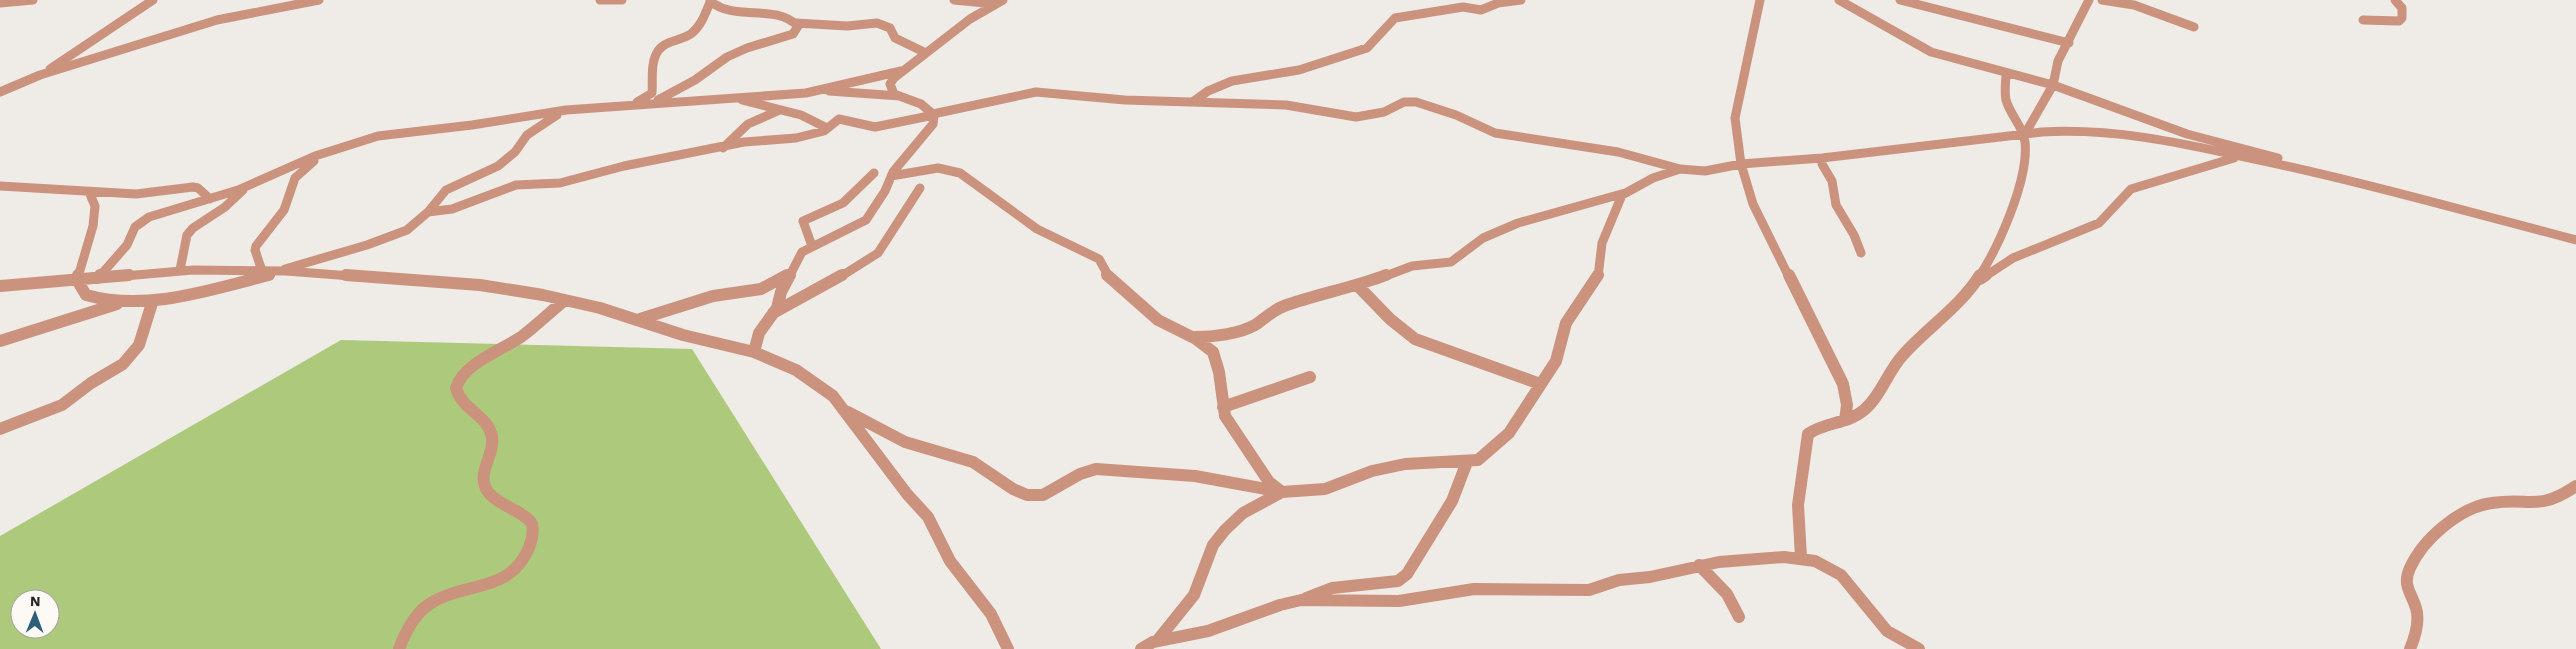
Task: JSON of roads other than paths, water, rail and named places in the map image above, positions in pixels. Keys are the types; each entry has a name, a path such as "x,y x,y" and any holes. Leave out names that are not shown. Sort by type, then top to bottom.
{"street":[{"path":"0,3 33,0"},
{"path":"40,75 153,0"},
{"path":"0,92 40,75 238,14 319,0"},
{"path":"600,0 622,0"},
{"path":"954,0 1000,2"},
{"path":"1194,101 1202,94 1232,81 1299,70 1367,48 1395,18 1411,17 1463,7 1482,9 1498,3 1521,0"},
{"path":"1760,0 1738,93 1735,118 1741,164 1753,204 1843,384 1847,405 1845,420"},
{"path":"1838,0 1931,52 2052,85 2106,106 2219,142 2484,210 2576,240"},
{"path":"1900,0 2069,43"},
{"path":"1801,557 1798,505 1808,434 1819,427 1845,420 1864,411 1874,400 1896,363 1963,299 1987,264 2008,217 2025,152 2025,134 2052,85 2058,61 2069,43 2089,0"},
{"path":"2102,0 2134,5 2194,26"},
{"path":"2363,20 2401,20 2402,8 2395,0"},
{"path":"626,106 642,100 652,93 652,78 657,52 664,46 692,33 711,1 721,10 751,12 785,18 796,23 847,26 881,24 890,28 895,38 926,53"},
{"path":"934,115 913,100 894,94 890,84 901,71 970,19 1000,2"},
{"path":"652,103 677,90 740,51 793,34 797,31 796,23"},
{"path":"812,92 836,84 901,71"},
{"path":"2006,73 2005,98 2008,108 2025,134"},
{"path":"98,278 127,245 140,222 158,212 210,199 246,187 325,152 378,136 472,125 566,110 652,103 844,90 902,96"},
{"path":"428,212 452,209 494,195 516,185 560,183 624,166 723,148 744,142 796,138 827,128 832,122 842,118 875,127 1036,92 1125,100 1194,101 1286,106 1356,117 1369,117 1404,102 1416,102 1456,115 1496,132 1618,152 1680,169 1708,171 1741,164 1822,158 2025,134 2078,130 2132,134 2312,171 2576,240"},
{"path":"732,98 801,115 827,128"},
{"path":"0,341 123,303 154,300 281,271 396,236 408,230 428,212 446,190 474,180 498,166 515,152 527,135 566,110"},
{"path":"723,148 736,131 745,124 780,110"},
{"path":"754,352 759,333 773,313 802,252 863,223 885,191 897,165 919,143 933,124 934,115"},
{"path":"2162,140 2219,142"},
{"path":"262,271 255,250 256,246 284,210 292,192 295,178 325,152"},
{"path":"1974,283 2014,258 2099,223 2131,190 2180,172 2238,157"},
{"path":"1822,158 1822,164 1832,181 1836,205 1854,235 1861,253"},
{"path":"1652,178 1662,164"},
{"path":"891,176 940,169 960,174 995,197 1018,216 1061,242 1103,262 1105,273 1158,320 1191,336 1213,352 1219,372 1223,407 1228,424 1269,482 1282,492"},
{"path":"1191,336 1210,337 1253,326 1279,308 1357,285 1412,266 1451,262 1483,238 1506,230 1518,223 1625,193 1652,178 1680,169"},
{"path":"812,246 805,232 803,221 843,204 874,173"},
{"path":"0,186 151,194 193,187 198,188 210,199"},
{"path":"180,270 187,235 193,228 225,207 246,187"},
{"path":"773,313 819,290 878,253 920,188"},
{"path":"89,192 95,206 93,226 77,280 86,295 98,300 123,303"},
{"path":"844,410 910,445 958,455 983,467 1026,495 1050,492 1080,472 1096,469 1195,476 1282,492 1325,489 1372,471 1405,464 1467,462 1482,457 1509,433 1558,356 1566,323 1598,277 1602,243 1610,228 1618,203 1625,193"},
{"path":"0,286 180,270 281,271 480,285 566,300 640,319 683,335 754,352 796,370 832,396 844,410 907,494 928,517 950,561 991,614 1008,649"},
{"path":"640,319 674,306 701,299 762,290 774,286 791,272"},
{"path":"1357,285 1390,319 1415,339 1540,384"},
{"path":"0,429 62,405 91,383 123,364 139,345 154,300"},
{"path":"399,649 414,621 428,605 447,594 499,581 513,570 529,549 534,532 532,521 490,495 484,487 483,479 493,439 489,429 469,411 458,397 457,384 460,376 467,370 522,336 566,300"},
{"path":"1223,407 1310,377"},
{"path":"1141,649 1157,641 1208,631 1332,588 1398,581 1407,574 1452,501 1467,462"},
{"path":"2410,649 2416,626 2416,611 2406,587 2406,579 2423,550 2440,531 2480,505 2502,502 2543,504 2555,500 2576,486"},
{"path":"1157,641 1194,595 1213,545 1225,530 1243,513 1282,492"},
{"path":"1301,600 1399,601 1474,589 1589,590 1618,580 1650,578 1699,565 1748,558 1801,557 1824,565 1841,575 1871,615 1887,631 1907,645 1920,649"},
{"path":"1699,565 1727,594 1738,617"}]}
